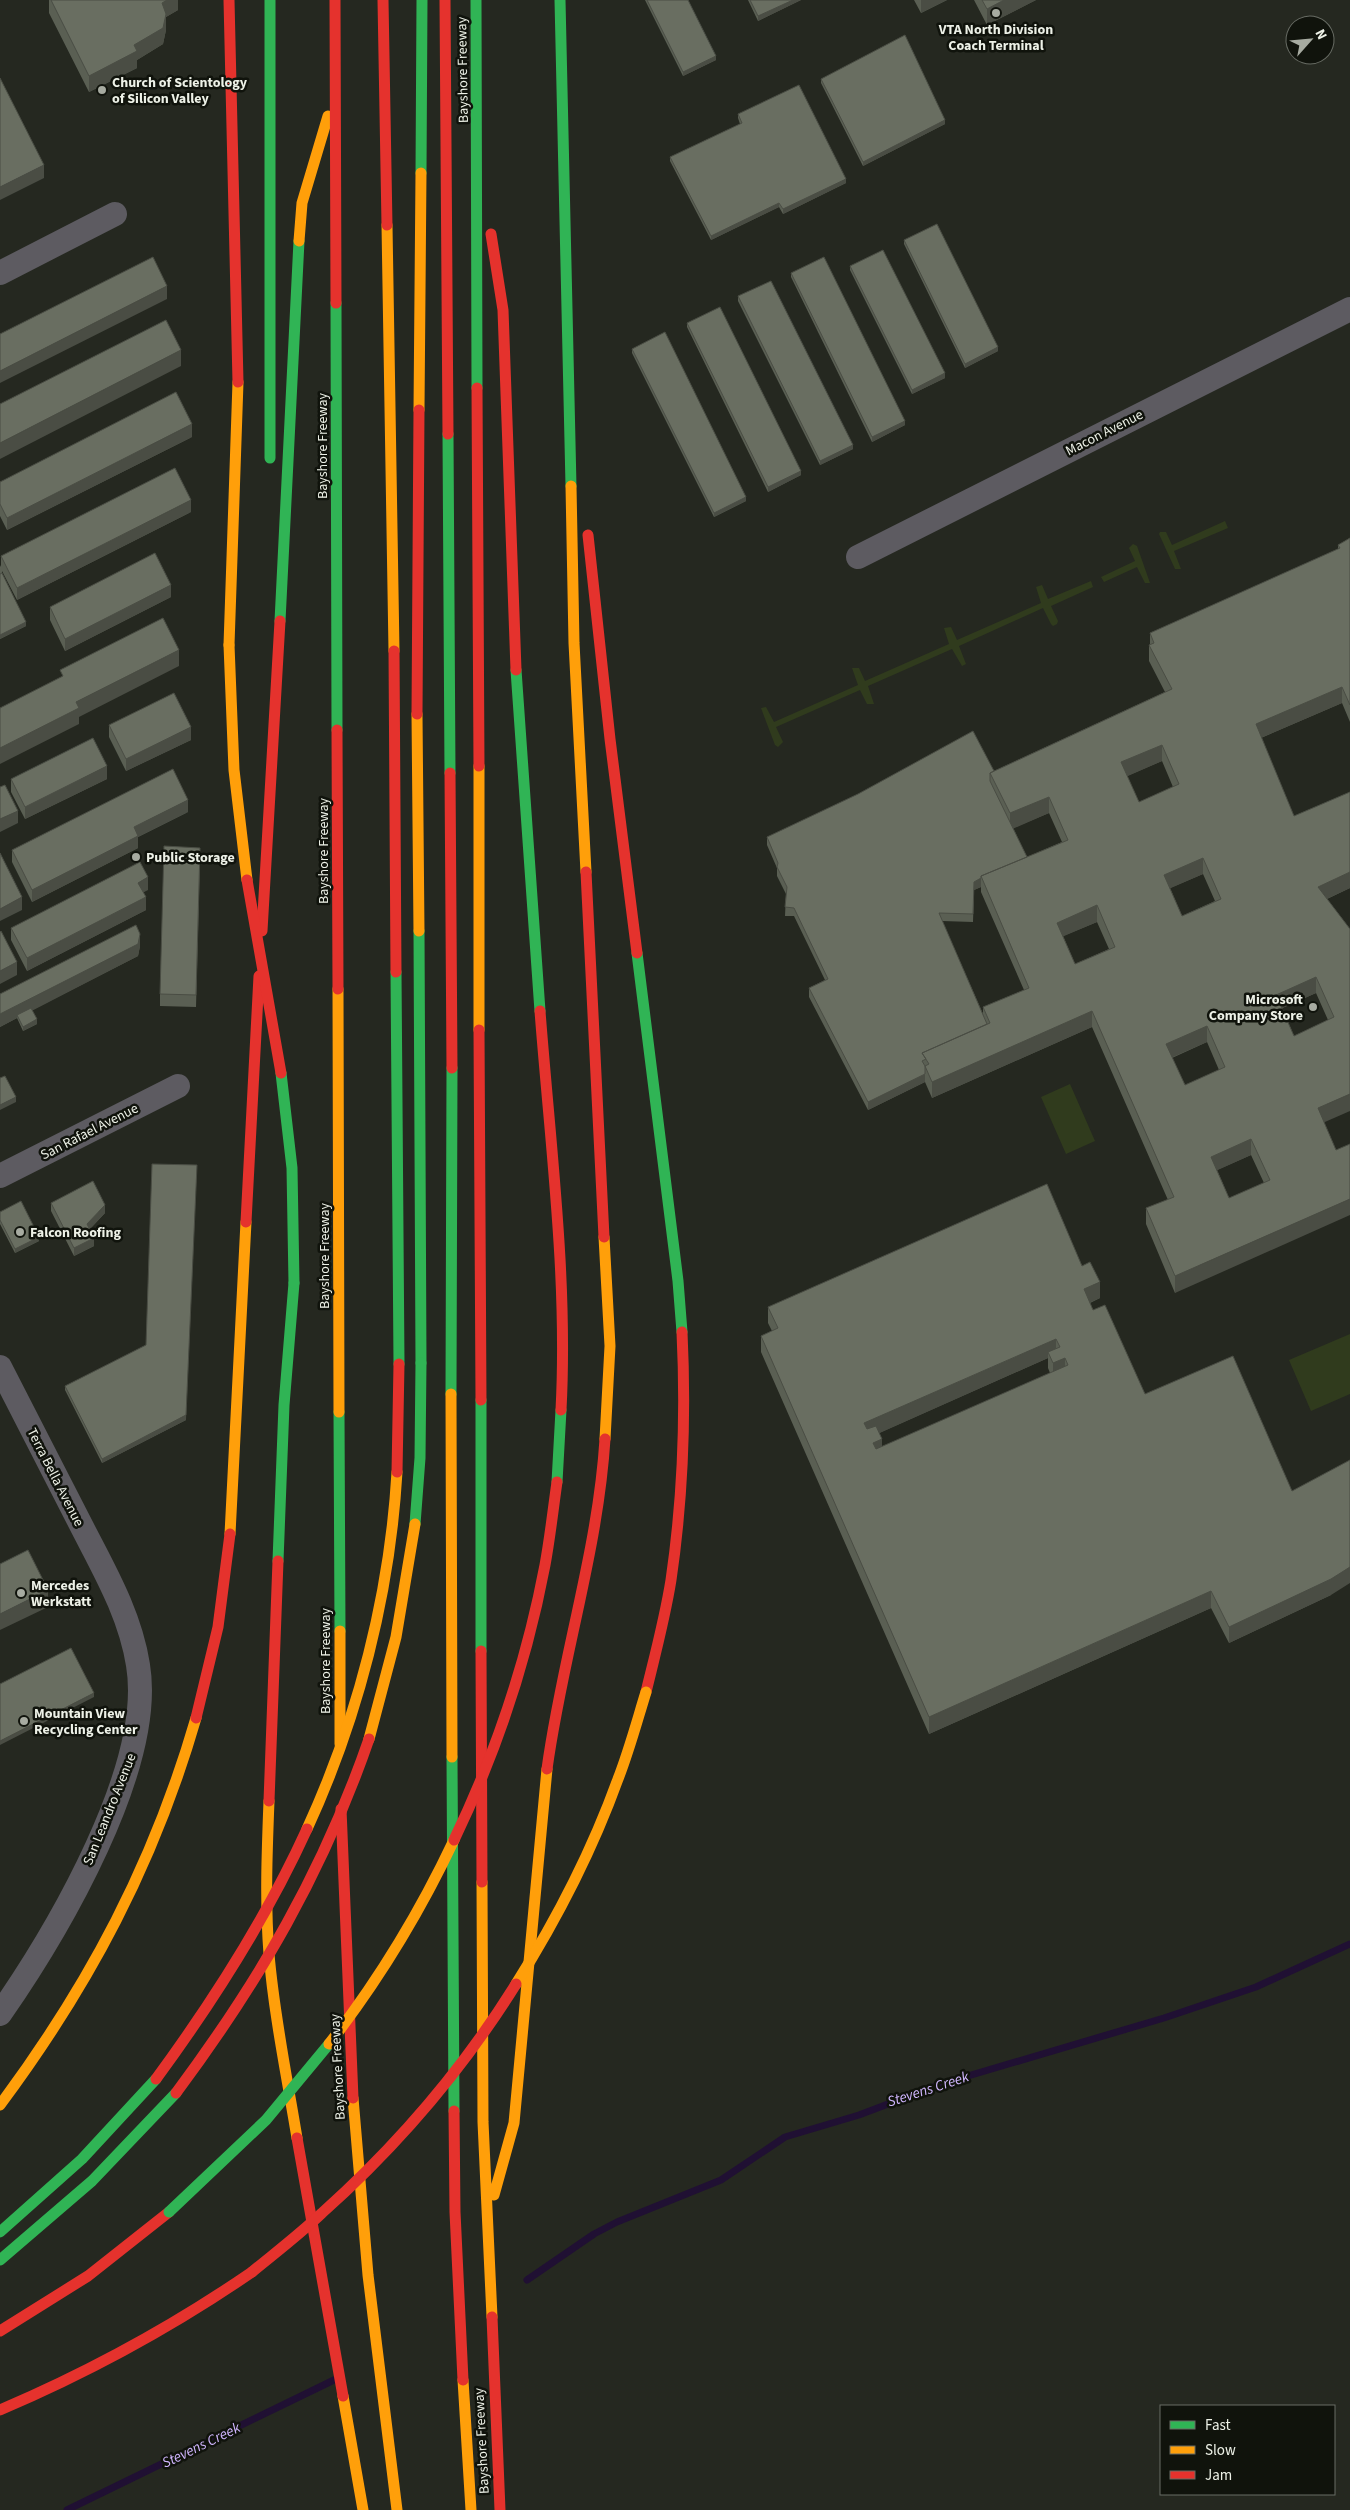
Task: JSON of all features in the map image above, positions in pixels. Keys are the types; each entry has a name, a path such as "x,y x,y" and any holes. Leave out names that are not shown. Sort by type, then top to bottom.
{"highway":[{"path":"229,0 237,217"},
{"path":"239,0 237,217 238,438 229,645 229,702 236,798 251,902 279,1057 291,1150 294,1194 294,1283 283,1425 267,1860 269,1944 277,2017 363,2510"},
{"path":"270,0 270,474"},
{"name":"Bayshore Freeway","path":"336,0 341,1798 349,2039 357,2148 366,2259 397,2510"},
{"path":"0,2232 78,2163 156,2079 190,2036 245,1953 295,1861 335,1766 367,1659 380,1602 396,1488 399,1364 394,539 383,0"},
{"path":"0,2260 86,2187 119,2156 176,2093 237,2009 290,1920 316,1873 356,1773 389,1664 411,1550 420,1461 421,1363 417,618 422,0"},
{"path":"445,0 452,1012 450,1576 455,2212 471,2510"},
{"name":"Bayshore Freeway","path":"476,0 483,2112 500,2510"},
{"path":"487,2218 514,2123 543,1801 552,1732 595,1528 603,1470 608,1407 610,1346 608,1291 574,643 560,0"},
{"path":"0,2105 38,2053 74,1996 109,1936 145,1862 185,1755 218,1627 228,1555 234,1484 265,866 302,203 336,91"},
{"path":"0,2331 88,2276 131,2245 233,2154 296,2088 362,2000 433,1885 478,1790 519,1678 545,1575 557,1482 563,1376 560,1285 516,674 503,310 478,151"},
{"path":"569,354 583,489"},
{"path":"0,2410 116,2357 209,2303 252,2272 326,2212 393,2145 426,2110 484,2035 540,1948 582,1869 618,1782 646,1692 670,1582 678,1525 683,1463 684,1343 678,1281 609,730 587,528"},
{"path":"265,866 268,623"}],"street":[{"path":"0,273 115,214"},
{"name":"Macon Avenue","path":"858,557 1350,309"},
{"name":"San Rafael Avenue","path":"0,1176 178,1086"},
{"name":"Terra Bella Avenue","path":"0,1367 112,1587"},
{"name":"San Leandro Avenue","path":"0,2014 36,1959 82,1876 102,1833 132,1754 139,1723 141,1691 138,1665 126,1618 112,1587"}],"green space":[{"path":"1225,521 1228,528 1174,551 1181,569 1175,569 1159,534 1160,532 1166,532 1172,545"},
{"path":"1133,544 1137,546 1150,583 1145,583 1137,567 1104,582 1101,577 1135,561 1129,548"},
{"path":"1091,581 1093,587 1051,606 1058,621 1057,624 1053,626 1051,624 1043,608 959,646 966,664 962,666 952,649 868,686 874,704 867,704 860,690 776,727 783,742 778,747 775,745 761,708 766,707 774,722 858,685 852,668 859,668 865,681 949,644 944,628 951,627 957,640 1041,603 1036,587 1042,585 1048,599"},
{"path":"1070,1084 1095,1141 1066,1154 1041,1097"},
{"path":"1350,1334 1350,1394 1311,1411 1289,1360"}],"building":[{"path":"51,0 167,0 162,3 166,14 163,28 134,45 137,51 89,76"},
{"path":"647,0 688,0 716,56 683,72"},
{"path":"750,0 793,0 758,16"},
{"path":"982,0 1004,0 987,9"},
{"path":"905,35 945,120 863,162 821,79"},
{"path":"0,78 44,165 0,187"},
{"path":"799,85 846,179 783,209 779,203 711,236 670,157 742,123 738,114"},
{"path":"937,224 998,347 965,364 904,240"},
{"path":"883,250 945,373 912,390 850,266"},
{"path":"153,257 167,286 0,371 0,334"},
{"path":"824,257 905,421 872,437 791,273"},
{"path":"771,281 853,445 820,461 738,296"},
{"path":"720,307 801,471 768,487 687,323"},
{"path":"166,320 181,350 0,443 0,404"},
{"path":"665,332 746,497 714,513 632,349"},
{"path":"176,392 192,424 7,518 0,504 0,482"},
{"path":"175,468 191,500 17,588 1,556"},
{"path":"1350,538 1350,705 1342,687 1256,724 1294,816 1350,792 1350,872 1318,887 1350,929 1350,1094 1318,1108 1336,1150 1350,1144 1350,1199 1175,1276 1146,1208 1174,1197 1092,1011 932,1082 925,1066 929,1064 922,1053 990,1023 983,1007 1029,988 981,876 1068,840 1049,797 1010,813 990,773 1172,689 1149,645 1154,643 1150,633 1340,548 1338,545","holes":["1162,745 1179,784 1139,802 1121,762","1203,858 1221,899 1182,916 1164,875","1097,905 1115,947 1075,964 1057,923","1316,977 1334,1017 1294,1036 1276,995","1207,1026 1225,1067 1185,1085 1166,1044","1251,1139 1270,1180 1229,1198 1211,1157"]},
{"path":"155,553 171,585 65,639 50,607"},
{"path":"2,573 26,622 0,635 0,574"},
{"path":"163,618 179,650 76,702 79,708 0,748 0,708 63,676 60,670"},
{"path":"174,693 191,727 126,759 109,725"},
{"path":"973,731 994,771 990,773 990,781 1027,857 981,876 981,878 974,882 973,914 939,913 987,1024 922,1053 926,1059 922,1061 925,1066 925,1074 868,1102 809,988 828,979 794,908 785,907 787,887 777,867 778,863 767,837 858,794"},
{"path":"93,738 107,766 25,807 11,779"},
{"path":"173,769 188,800 134,827 138,836 32,890 12,850"},
{"path":"5,785 18,811 0,819 0,787"},
{"path":"164,846 200,848 196,995 160,994"},
{"path":"0,853 22,897 0,909"},
{"path":"140,862 148,877 138,883 146,897 27,958 11,928"},
{"path":"136,925 140,934 138,944 0,1014 0,994"},
{"path":"0,932 17,962 0,971"},
{"path":"31,1008 37,1019 23,1027 17,1015"},
{"path":"5,1076 16,1097 0,1105 0,1078"},
{"path":"152,1164 197,1165 186,1415 102,1459 65,1386 146,1345"},
{"path":"93,1181 105,1205 87,1224 94,1238 74,1248 51,1203"},
{"path":"1047,1184 1082,1266 1090,1262 1100,1282 1084,1289 1093,1310 1105,1305 1145,1394 1233,1356 1292,1491 1350,1460 1350,1567 1331,1579 1229,1627 1211,1591 929,1717 761,1336 778,1328 768,1307","holes":["1056,1339 1060,1347 1048,1352 1053,1363 1065,1358 1068,1365 876,1449 873,1443 882,1439 876,1426 867,1429 864,1423"]},
{"name":"Falcon Roofing","path":"21,1201 39,1237 15,1249 0,1220 0,1212"},
{"name":"Mercedes Werkstatt","path":"28,1550 48,1590 0,1614 0,1564"},
{"name":"Mountain View Recycling Center","path":"71,1648 94,1693 0,1741 0,1684"}],"waterway":[{"name":"Stevens Creek","path":"527,2280 594,2234 617,2222 721,2180 785,2137 859,2115 941,2084 1164,2018 1256,1987 1350,1944"},
{"name":"Stevens Creek","path":"67,2510 334,2380"}],"traffic: fast":[{"path":"270,0 270,458"},
{"path":"421,173 422,0"},
{"path":"476,0 477,388"},
{"path":"560,0 571,486"},
{"path":"280,621 299,241"},
{"path":"336,303 337,730"},
{"path":"448,434 450,773"},
{"path":"516,670 540,1011"},
{"path":"419,931 421,1363"},
{"path":"637,953 678,1281 682,1332"},
{"path":"396,972 399,1364"},
{"path":"451,1394 452,1068"},
{"path":"281,1073 292,1168 294,1283"},
{"path":"278,1561 284,1405 294,1283"},
{"path":"415,1524 420,1458 421,1363"},
{"path":"481,1400 481,1651"},
{"path":"557,1482 561,1410"},
{"path":"339,1412 340,1631"},
{"path":"452,1757 454,2111"},
{"path":"169,2212 266,2120 329,2044"},
{"path":"0,2232 82,2159 156,2079"},
{"path":"0,2260 92,2181 176,2093"}],"traffic: slow":[{"path":"299,241 302,203 328,116"},
{"path":"419,410 421,173"},
{"path":"387,225 394,651"},
{"path":"229,645 238,382"},
{"path":"571,486 574,643 586,872"},
{"path":"229,645 234,770 247,880"},
{"path":"417,714 419,931"},
{"path":"479,766 479,1030"},
{"path":"338,989 339,1412"},
{"path":"230,1534 246,1222"},
{"path":"604,1237 610,1346 605,1439"},
{"path":"451,1394 452,1757"},
{"path":"307,1829 342,1744 368,1655 387,1564 397,1472"},
{"path":"369,1739 396,1637 415,1524"},
{"path":"340,1631 340,1744"},
{"path":"516,1984 546,1935 573,1884 597,1832 622,1768 646,1692"},
{"path":"0,2105 33,2060 63,2014 116,1920 160,1823 196,1718"},
{"path":"494,2195 514,2123 547,1769"},
{"path":"269,1801 267,1858 269,1954 277,2023 297,2138"},
{"path":"329,2044 364,1996 397,1945 427,1893 454,1840"},
{"path":"482,1882 483,2122 492,2317"},
{"path":"353,2098 368,2275 397,2510"},
{"path":"463,2380 471,2510"},
{"path":"343,2396 363,2510"}],"traffic: jam":[{"path":"229,0 238,382"},
{"path":"335,0 336,303"},
{"path":"383,0 387,225"},
{"path":"445,0 448,434"},
{"path":"491,234 503,310 516,670"},
{"path":"477,388 479,766"},
{"path":"417,714 419,410"},
{"path":"588,535 610,739 637,953"},
{"path":"262,931 280,621"},
{"path":"394,651 396,972"},
{"path":"337,730 338,989"},
{"path":"450,773 452,1068"},
{"path":"586,872 604,1237"},
{"path":"247,880 281,1073"},
{"path":"246,1222 259,976"},
{"path":"540,1011 560,1260 563,1360 561,1410"},
{"path":"479,1030 481,1400"},
{"path":"646,1692 669,1594 675,1549 681,1487 684,1394 682,1332"},
{"path":"397,1472 399,1364"},
{"path":"547,1769 561,1686 588,1563 601,1481 605,1439"},
{"path":"454,1840 497,1740 509,1706 538,1601 557,1482"},
{"path":"196,1718 218,1627 230,1534"},
{"path":"269,1801 278,1561"},
{"path":"481,1651 482,1882"},
{"path":"176,2093 235,2009 287,1924 331,1835 369,1739"},
{"path":"341,1809 353,2098"},
{"path":"156,2079 238,1958 274,1895 307,1829"},
{"path":"252,2272 314,2221 402,2134 474,2046 516,1984"},
{"path":"454,2111 455,2212 463,2380"},
{"path":"297,2138 343,2396"},
{"path":"0,2331 88,2276 169,2212"},
{"path":"0,2410 66,2380 161,2330 252,2272"},
{"path":"492,2317 500,2510"}],"place":[{"name":"VTA North Division Coach Terminal","path":"996,13"},
{"name":"Church of Scientology of Silicon Valley","path":"102,90"},
{"name":"Public Storage","path":"136,857"},
{"name":"Microsoft Company Store","path":"1313,1007"},
{"name":"Falcon Roofing","path":"20,1232"},
{"name":"Mercedes Werkstatt","path":"21,1593"},
{"name":"Mountain View Recycling Center","path":"24,1721"}]}
